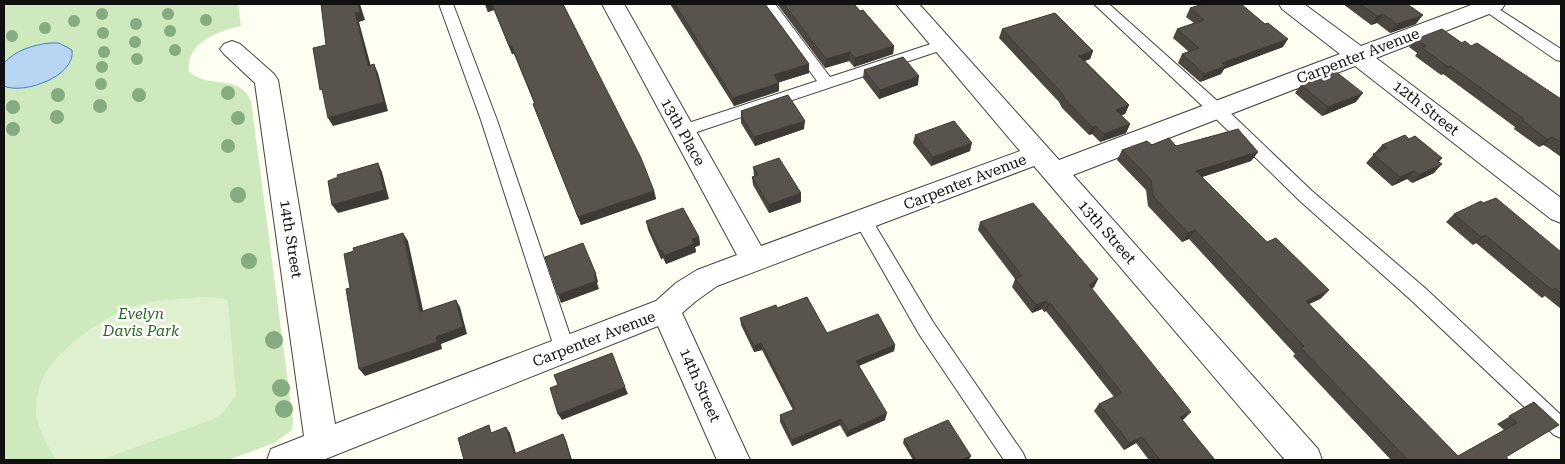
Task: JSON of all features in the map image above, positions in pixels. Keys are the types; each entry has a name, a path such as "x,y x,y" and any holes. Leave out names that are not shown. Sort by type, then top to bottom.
{"street":[{"name":"13th Place","path":"613,4 754,260"},
{"name":"13th Street","path":"908,4 1306,460"},
{"name":"12th Street","path":"1290,4 1561,212"},
{"name":"Carpenter Avenue","path":"283,460 666,310 686,292 707,278 754,260 862,220 1216,110 1488,5"},
{"name":"14th Street","path":"232,49 266,80 322,445"},
{"name":"14th Street","path":"666,310 734,460"}],"lane":[{"path":"446,4 488,120 565,350"},
{"path":"768,4 826,84"},
{"path":"1101,4 1306,196 1418,294 1561,428"},
{"path":"1488,5 1561,56"},
{"path":"682,131 943,45"},
{"path":"862,220 926,328 1016,460"}],"green space":[{"name":"Evelyn Davis Park","path":"4,4 238,4 241,26 213,35 198,46 192,53 189,62 189,72 207,80 239,87 246,92 251,101 293,421 292,430 274,443 228,460 4,460"},
{"path":"203,297 223,298 228,301 236,395 219,417 101,460 56,460 39,427 36,413 38,392 49,367 83,334 123,310 151,302"}],"water":[{"path":"50,43 59,43 72,50 71,59 66,68 58,75 35,85 24,88 4,86 4,63 9,58 25,49"}],"building":[{"path":"321,4 358,4 360,12 355,13 368,66 374,64 384,102 328,118 322,89 320,90 313,48 326,45"},
{"path":"492,4 563,4 641,158 654,191 578,217 533,104 535,103"},
{"path":"675,4 765,4 809,64 774,75 779,83 733,98"},
{"path":"784,4 854,4 860,11 863,10 894,46 855,58 850,52 826,59"},
{"path":"1203,4 1241,4 1265,24 1268,23 1288,39 1222,63 1226,66 1204,74 1182,54 1199,48 1177,29 1204,20 1190,8"},
{"path":"1360,4 1407,4 1423,15 1397,24 1383,14 1377,16"},
{"path":"1055,13 1093,51 1079,56 1129,105 1116,110 1130,124 1104,134 1096,126 1092,127 1002,29"},
{"path":"1442,29 1462,43 1465,41 1471,46 1477,43 1561,99 1561,142 1552,137 1547,139 1522,120 1524,119 1422,48 1426,46 1416,39"},
{"path":"903,57 919,76 880,90 864,70"},
{"path":"1335,71 1363,93 1328,107 1301,85"},
{"path":"788,95 805,121 754,137 741,115 743,114 741,111"},
{"path":"954,121 972,143 933,157 915,135"},
{"path":"1238,129 1258,152 1196,171 1267,242 1276,238 1329,290 1306,301 1458,456 1517,423 1509,416 1534,402 1559,425 1506,457 1509,460 1408,460 1301,348 1304,346 1195,230 1188,233 1153,196 1151,180 1122,150 1147,141 1152,145 1169,138 1176,146"},
{"path":"1405,135 1409,139 1415,136 1442,158 1437,161 1442,164 1419,175 1414,171 1400,177 1373,154 1387,148 1382,145"},
{"path":"779,158 801,193 769,205 752,177 758,175 753,167"},
{"path":"378,163 384,190 332,205 328,181 338,177 337,175"},
{"path":"1496,198 1561,252 1561,293 1556,288 1552,290 1485,235 1481,237 1454,214 1481,201 1483,203"},
{"path":"1033,203 1098,279 1089,285 1191,412 1180,417 1215,460 1160,460 1142,437 1129,443 1099,404 1122,393 1050,303 1048,304 1046,301 1036,305 1015,279 1022,276 980,222"},
{"path":"683,208 699,237 692,239 694,244 664,256 646,221"},
{"path":"403,233 420,312 456,300 463,327 436,337 437,342 359,369 346,289 350,288 344,254 354,251 353,248"},
{"path":"583,243 596,274 594,275 596,281 558,295 545,257"},
{"path":"807,297 827,333 878,314 895,345 856,361 887,413 848,431 841,419 792,440 780,415 795,409 761,343 754,346 740,318 776,305 777,308"},
{"path":"612,353 625,387 558,414 550,388 558,385 554,375"},
{"path":"948,420 971,456 961,460 916,460 904,439"},
{"path":"489,425 491,433 506,427 514,454 563,434 571,460 464,460 458,438"}]}
